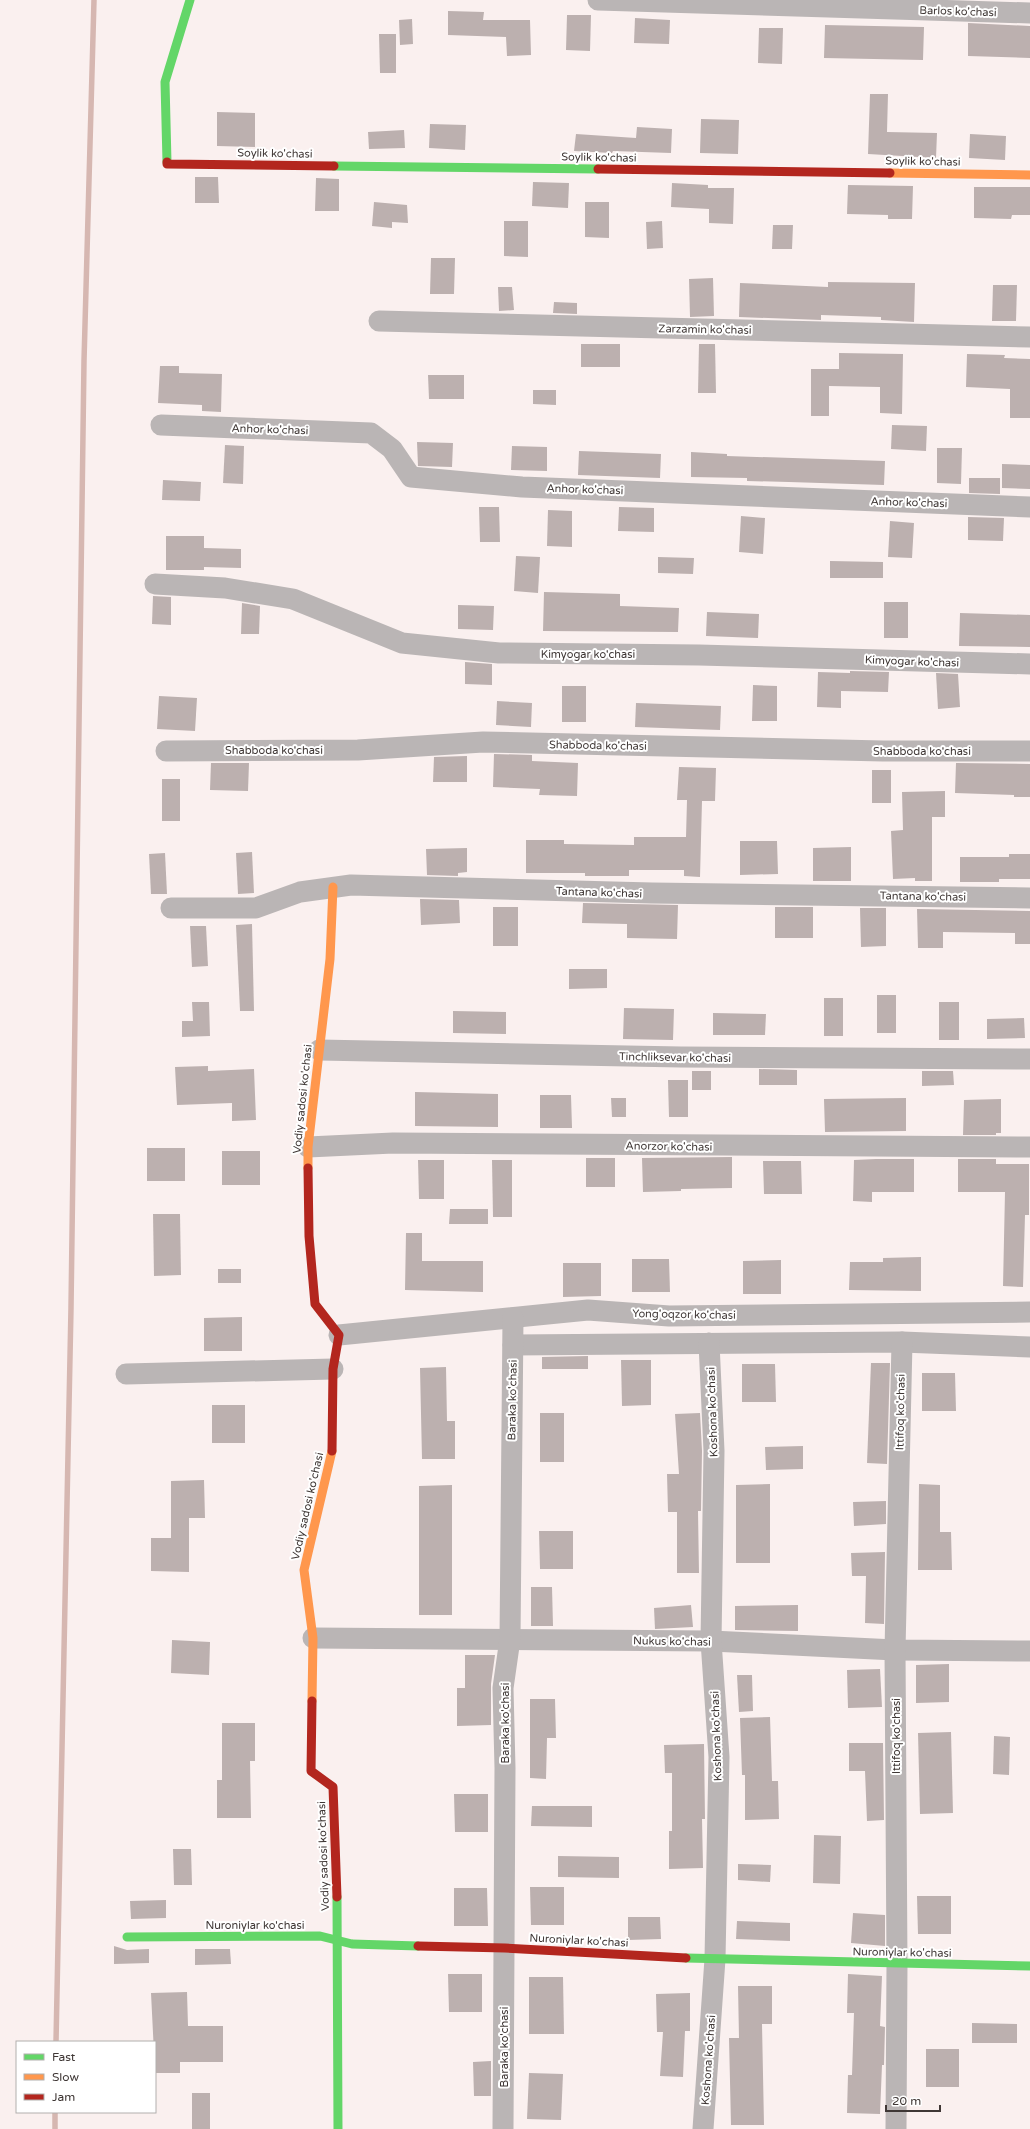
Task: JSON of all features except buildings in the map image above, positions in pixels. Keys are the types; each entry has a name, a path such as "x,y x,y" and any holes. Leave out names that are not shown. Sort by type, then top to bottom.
{"street":[{"name":"Soylik ko'chasi","path":"190,0 165,82 167,164 1030,175"},
{"name":"Barlos ko'chasi","path":"598,0 1030,13"},
{"name":"Zarzamin ko'chasi","path":"379,321 1030,337"},
{"name":"Anhor ko'chasi","path":"161,425 371,433 392,449 411,477 418,478 522,487 1030,507"},
{"name":"Kimyogar ko'chasi","path":"155,584 225,588 293,600 402,643 499,653 699,655 1030,664"},
{"name":"Shabboda ko'chasi","path":"166,751 358,750 483,742 883,751 1030,751"},
{"name":"Tantana ko'chasi","path":"171,908 256,908 300,892 351,884 652,893 1030,898"},
{"name":"Vodiy sadosi ko'chasi","path":"333,887 330,959 308,1147 309,1236 315,1304 339,1335 332,1369 333,1447 304,1570 313,1638 311,1771 333,1787 338,1942 338,2129"},
{"name":"Tinchliksevar ko'chasi","path":"320,1050 681,1057 1030,1058"},
{"name":"Anorzor ko'chasi","path":"308,1147 393,1143 875,1148 1030,1147"},
{"name":"Yong'oqzor ko'chasi","path":"339,1335 588,1310 669,1316 1030,1312"},
{"name":"Baraka ko'chasi","path":"503,2129 505,1948 503,1688 510,1639 513,1318"},
{"path":"513,1345 902,1342 1030,1347"},
{"name":"Ittifoq ko'chasi","path":"896,2129 898,1964 895,1650 902,1342"},
{"name":"Koshona ko'chasi","path":"703,2129 715,1960 719,1757 711,1641 714,1450 709,1343"},
{"path":"126,1374 332,1369"},
{"name":"Nukus ko'chasi","path":"313,1638 711,1641 895,1650 1030,1651"},
{"name":"Nuroniylar ko'chasi","path":"127,1937 320,1936 338,1942 352,1944 505,1948 715,1960 1030,1966"}],"waterway":[{"path":"56,2041 71,1308 84,361 94,0"},
{"path":"55,2113 55,2129"}],"traffic: fast":[{"path":"167,162 165,82 190,0"},
{"path":"334,166 598,169"},
{"path":"337,1897 338,2129"},
{"path":"127,1937 320,1936 352,1944 418,1946"},
{"path":"686,1958 1030,1966"}],"traffic: slow":[{"path":"890,173 1030,175"},
{"path":"308,1168 308,1147 330,959 333,887"},
{"path":"312,1701 313,1638 304,1570 332,1451"}],"traffic: jam":[{"path":"167,162 167,164 334,166"},
{"path":"598,169 890,173"},
{"path":"308,1168 309,1236 315,1304 339,1335 333,1369 332,1451"},
{"path":"312,1701 311,1771 333,1787 337,1897"},
{"path":"418,1946 505,1948 686,1958"}]}
